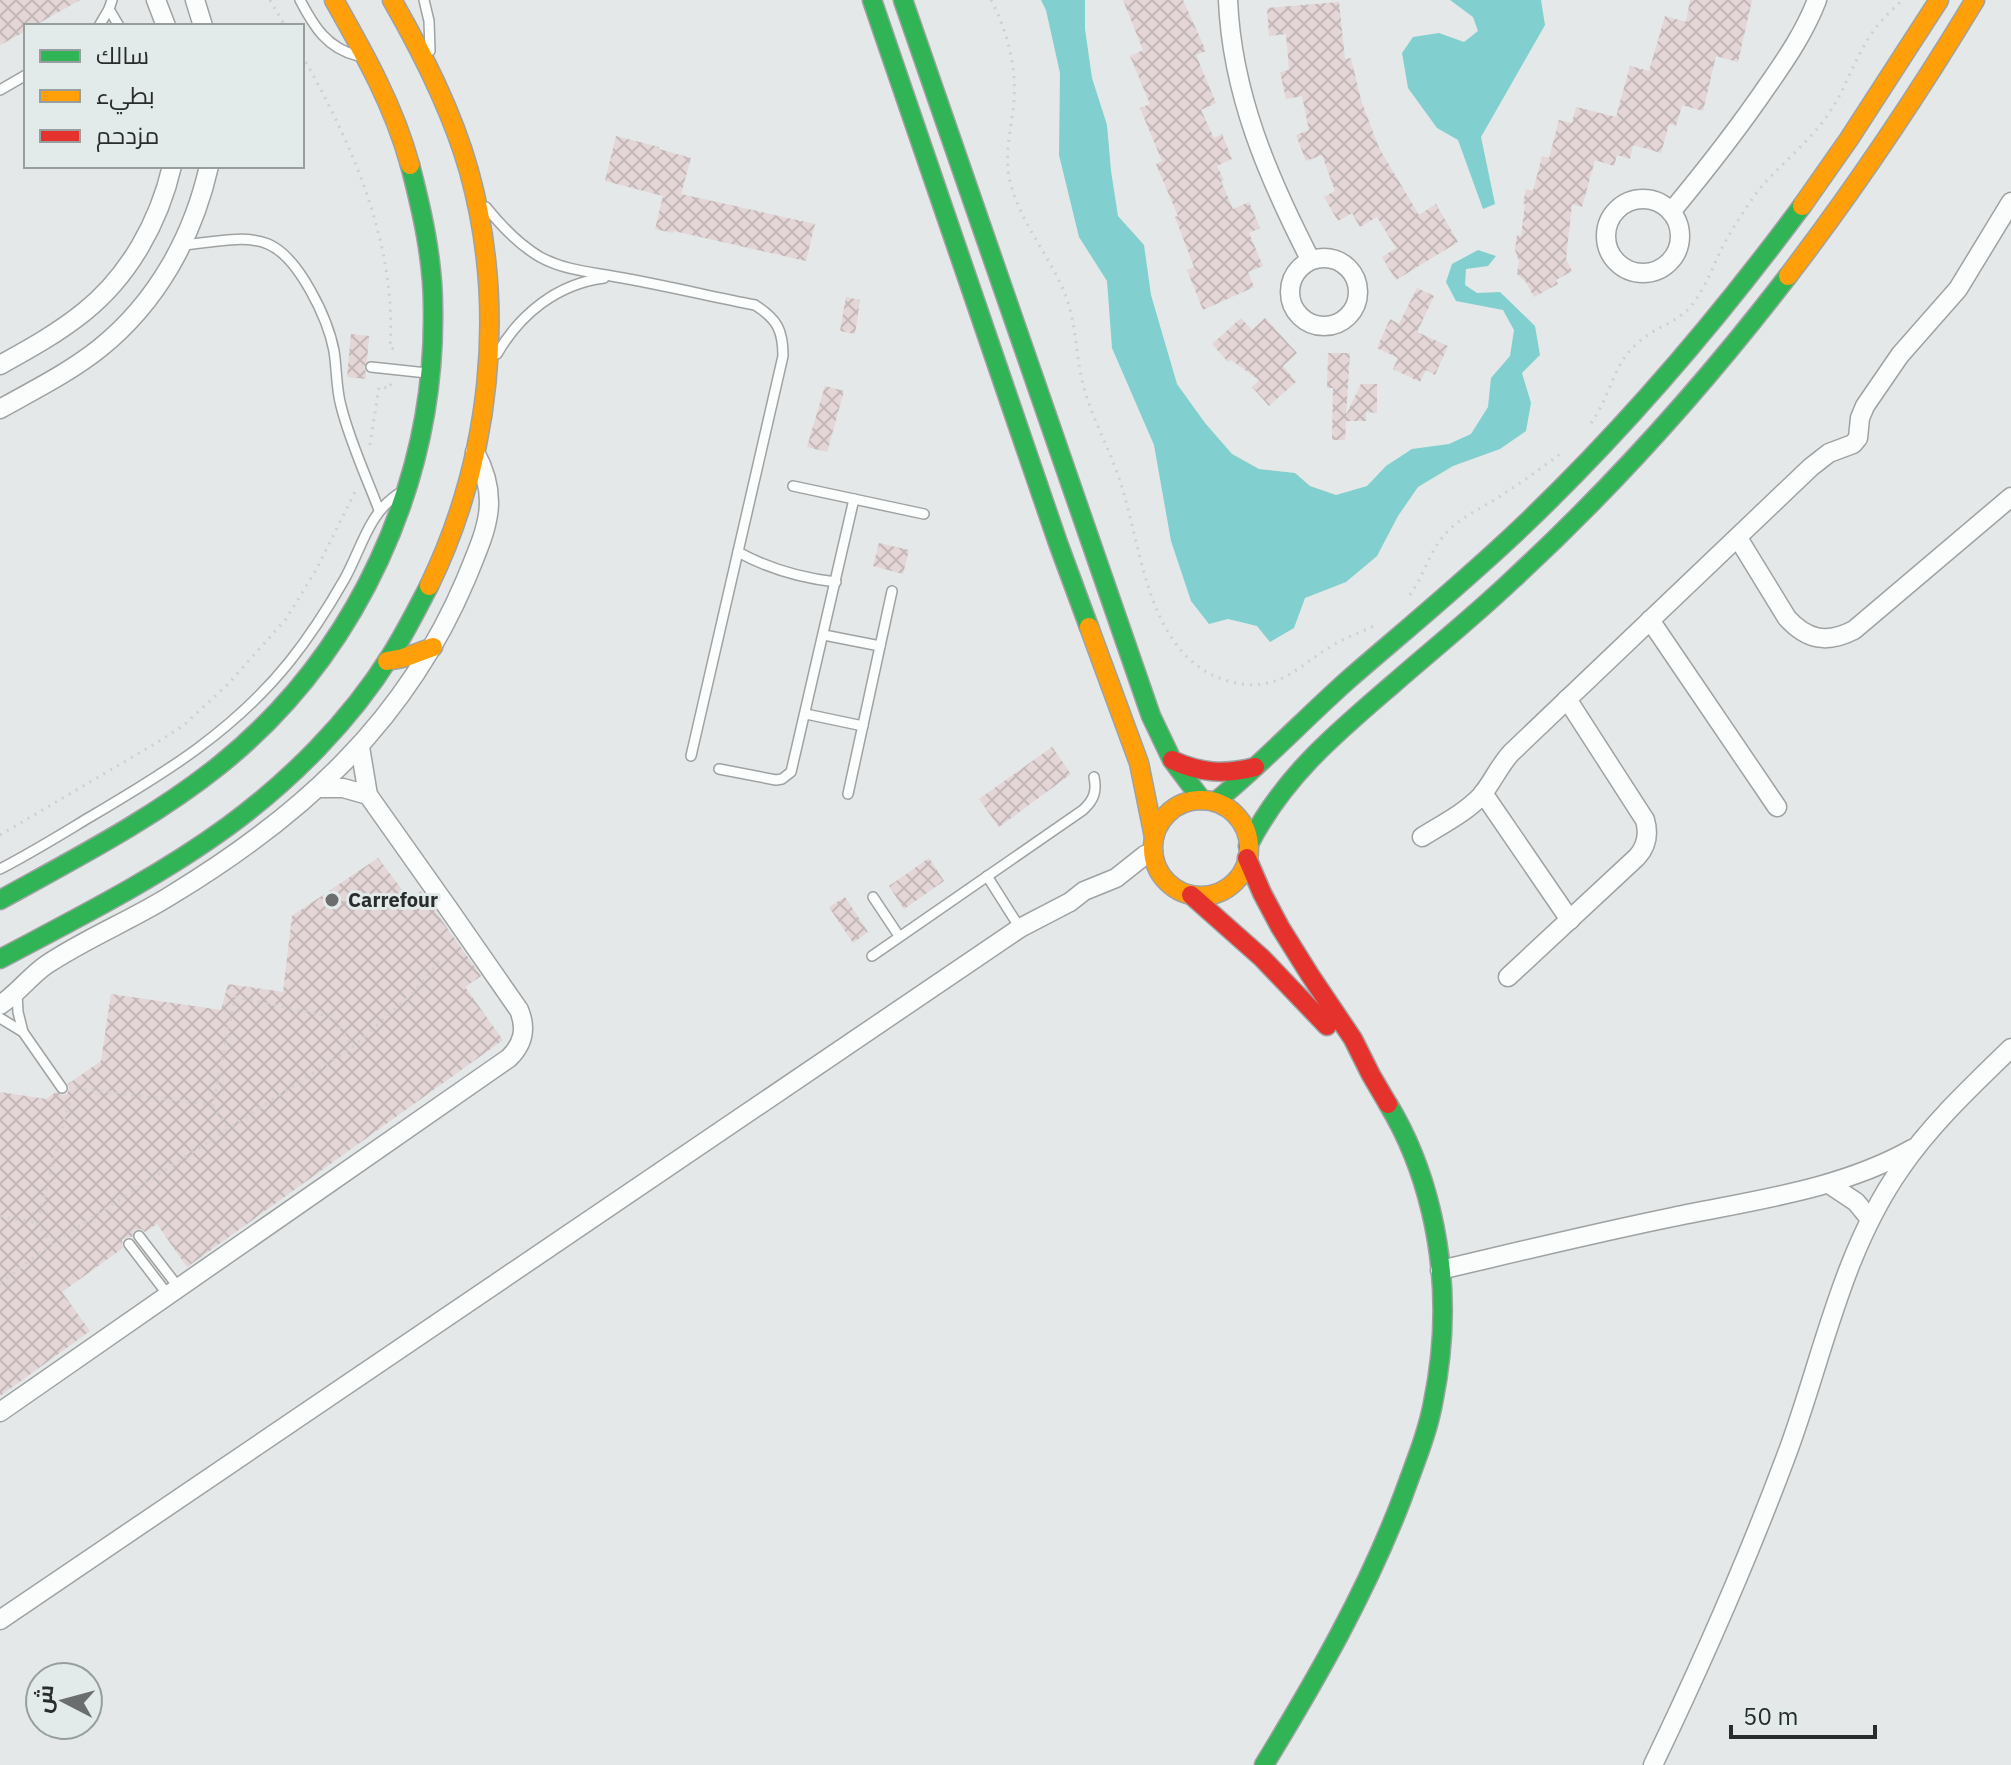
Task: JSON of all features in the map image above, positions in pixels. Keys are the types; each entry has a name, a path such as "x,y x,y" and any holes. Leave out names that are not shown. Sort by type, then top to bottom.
{"street":[{"path":"156,0 164,24"},
{"path":"195,0 202,24"},
{"path":"0,900 164,806 249,741 288,702 347,624 392,536 421,442 431,373 433,294 428,245 419,196 389,102 334,0"},
{"path":"0,959 182,857 245,813 321,745 387,661 411,621 439,563 475,452 488,376 487,291 475,194 430,71 392,0"},
{"path":"872,0 1058,543 1139,763 1155,864 1169,885 1191,895 1204,896 1216,894 1236,880 1243,870 1261,821 1277,796 1315,753 1476,614 1542,551 1606,486 1715,365 1849,194 1975,0"},
{"path":"903,0 1151,716 1172,760 1208,801"},
{"path":"1228,0 1234,53 1255,139 1271,181 1310,259"},
{"path":"1671,212 1757,101 1802,34 1817,0"},
{"path":"1208,801 1258,766 1312,713 1425,616 1530,519 1655,387 1726,304 1801,208 1877,99 1939,0"},
{"path":"0,365 40,343 84,312 121,274 150,229 171,168"},
{"path":"0,409 80,363 120,330 155,291 183,245 208,168"},
{"path":"1644,198 1654,200 1671,212 1679,231 1679,242 1669,261 1652,271 1641,273 1622,266 1614,259 1606,240 1606,229 1616,210 1644,198"},
{"path":"1422,837 1473,803 1505,759 1820,459 1853,444 1858,438 1865,406 1900,355 1958,289 2011,202"},
{"path":"0,1005 44,966 172,896 245,848 318,788 360,747 401,696 433,647 457,600 490,505 487,477 475,452"},
{"path":"1738,538 1795,627 1806,634 1831,639 1854,630 2011,497"},
{"path":"1650,620 1777,807"},
{"path":"387,661 433,647"},
{"path":"1508,977 1637,857 1645,845 1645,820 1567,699"},
{"path":"0,1412 497,1067 522,1041 523,1020 519,1010 368,795 360,747"},
{"path":"1172,760 1206,773 1241,772 1258,766"},
{"path":"318,788 343,788 368,795"},
{"path":"1483,793 1570,920"},
{"path":"0,1620 1020,928 1070,902 1084,891 1116,878 1145,855 1161,822 1171,810 1186,802 1208,801 1228,809 1239,819 1246,832 1256,880 1277,923 1357,1046 1413,1153 1430,1207 1443,1314 1439,1372 1430,1416 1400,1505 1359,1597 1264,1765"},
{"path":"1191,895 1281,976 1366,1068"},
{"path":"1653,1765 1762,1521 1847,1273 1870,1219 1916,1146 1944,1113 2011,1048"},
{"path":"1440,1270 1829,1184 1879,1166 1916,1146"},
{"path":"1829,1184 1856,1202 1870,1219"}],"lane":[{"path":"300,0 314,26 332,45 368,58"},
{"path":"424,0 429,21 430,71"},
{"path":"100,24 111,5"},
{"path":"111,5 118,24"},
{"path":"0,90 24,76"},
{"path":"475,194 511,236 541,257 575,270 755,305 768,313 778,325 783,340 783,356 691,756"},
{"path":"183,245 251,240 265,242 288,258 327,325 341,406 379,510"},
{"path":"488,376 507,338 533,310 554,294 573,285 615,276"},
{"path":"371,367 431,373"},
{"path":"793,486 924,514"},
{"path":"0,869 180,763 242,713 269,686 310,635 344,579 379,510 409,489"},
{"path":"719,769 776,780 787,776 793,767 854,499"},
{"path":"738,552 760,564 785,572 836,582"},
{"path":"848,794 892,591"},
{"path":"824,635 880,646"},
{"path":"806,714 863,726"},
{"path":"872,956 1090,803 1095,795 1094,777"},
{"path":"987,876 1020,928"},
{"path":"873,897 899,936"},
{"path":"17,992 23,1032 62,1088"},
{"path":"0,1018 23,1032"},
{"path":"139,1236 174,1292"},
{"path":"129,1244 174,1292"}],"path":[{"path":"270,0 284,24"},
{"path":"991,0 1004,28 1013,69 1013,110 1008,152 1008,172 1013,193 1029,231 1062,286 1074,325 1087,396 1124,493 1149,593 1171,636 1183,652 1207,672 1235,683 1255,685 1293,674 1329,647 1378,624"},
{"path":"1590,425 1618,369 1633,348 1653,331 1687,311 1697,299 1723,246 1755,195 1774,171 1817,130 1829,114 1865,43 1888,12 1903,0"},
{"path":"0,835 184,725 227,685 286,619 316,570 352,500 364,469 379,387 390,388 394,349 390,348 389,291 378,233 345,137 304,59"},
{"path":"1409,597 1431,554 1449,530 1570,447"},
{"path":"0,1283 52,1244 353,1047 414,992 441,959"},
{"path":"228,1128 213,1105 235,997 333,1017 353,1047"},
{"path":"37,1223 74,1087 213,1105"},
{"path":"0,1216 37,1223 52,1244"}],"water":[{"path":"1041,0 1085,0 1085,29 1092,78 1107,125 1118,216 1144,245 1151,295 1177,384 1232,454 1259,469 1295,473 1310,486 1336,495 1367,486 1386,466 1412,449 1449,444 1471,434 1488,407 1491,378 1510,356 1514,330 1503,310 1456,301 1446,282 1452,264 1478,250 1496,256 1488,266 1466,269 1465,285 1477,293 1500,292 1535,326 1540,355 1522,373 1531,403 1526,431 1500,449 1453,466 1418,487 1377,556 1346,582 1305,598 1294,628 1270,642 1257,626 1228,619 1209,624 1191,601 1171,541 1154,445 1112,348 1107,281 1079,237 1059,155 1060,73"},
{"path":"1450,0 1541,0 1545,25 1481,137 1495,204 1483,209 1458,140 1437,128 1408,88 1402,53 1413,37 1439,33 1464,42 1478,31 1473,17"}],"building":[{"path":"0,0 80,0 38,24 24,24 24,32 0,45"},
{"path":"1123,0 1183,0 1206,51 1196,55 1216,103 1201,110 1214,138 1222,134 1232,159 1217,166 1224,180 1221,181 1233,209 1249,202 1260,228 1249,233 1263,266 1248,272 1254,287 1203,310 1187,270 1194,267 1175,217 1178,216 1156,164 1162,161 1140,108 1150,104 1130,56 1143,50"},
{"path":"1690,0 1752,0 1738,62 1716,56 1703,111 1682,105 1676,126 1669,124 1661,153 1633,145 1630,159 1617,155 1614,166 1595,160 1582,207 1572,204 1566,259 1572,271 1556,280 1558,284 1534,297 1526,282 1517,274 1517,235 1521,236 1526,189 1533,191 1542,156 1549,158 1559,120 1572,123 1576,107 1616,117 1630,66 1649,71 1665,16 1686,22"},
{"path":"1339,2 1345,59 1351,58 1361,100 1379,148 1419,215 1436,204 1458,242 1396,280 1382,257 1396,248 1377,217 1360,227 1352,213 1338,221 1324,197 1335,191 1322,155 1306,161 1296,135 1309,130 1302,96 1286,99 1280,72 1289,70 1286,34 1269,36 1267,8"},
{"path":"616,136 691,158 681,194 815,224 806,261 655,229 663,196 605,181"},
{"path":"1417,288 1434,296 1417,332 1448,346 1435,375 1426,370 1420,382 1393,369 1398,358 1377,348 1390,319 1399,324"},
{"path":"846,297 860,300 855,334 840,331"},
{"path":"1241,318 1252,330 1265,318 1297,353 1283,366 1296,382 1269,406 1252,387 1259,380 1231,360 1228,362 1212,344"},
{"path":"351,334 369,336 364,367 366,379 347,377"},
{"path":"1328,353 1350,353 1346,415 1361,384 1377,384 1377,413 1366,412 1366,421 1346,421 1345,440 1332,440 1333,388 1327,388"},
{"path":"825,386 844,391 827,452 807,447"},
{"path":"879,543 909,550 903,574 873,566"},
{"path":"1052,747 1071,774 999,827 979,799"},
{"path":"378,858 410,900 421,891 481,976 465,987 503,1040 187,1267 157,1224 145,1232 135,1230 132,1237 122,1240 123,1248 62,1292 90,1331 0,1396 0,1092 46,1099 56,1092 67,1094 68,1084 101,1061 111,994 221,1010 228,984 283,992 292,916"},
{"path":"929,858 944,881 904,909 889,886"},
{"path":"845,897 868,932 853,943 829,907"}],"traffic: fast":[{"path":"872,0 1089,627"},
{"path":"903,0 1151,716 1172,760 1202,800"},
{"path":"0,900 142,820 221,764 269,720 312,671 349,617 379,560 403,500 420,437 430,373 431,271 423,218 410,165"},
{"path":"1215,802 1349,679 1484,562 1564,485 1671,370 1802,206"},
{"path":"1248,846 1277,799 1312,758 1350,721 1497,594 1585,509 1691,395 1788,276"},
{"path":"0,959 173,863 227,827 273,790 296,770 357,703 396,647 429,586"},
{"path":"1264,1765 1322,1667 1374,1566 1416,1461 1433,1403 1442,1331 1442,1283 1436,1235 1419,1169 1388,1104"}],"traffic: slow":[{"path":"334,0 387,101 410,165"},
{"path":"392,0 436,83 462,149 481,223 488,276 489,329 479,435 467,486 429,586"},
{"path":"1802,206 1939,0"},
{"path":"1788,276 1885,141 1975,0"},
{"path":"1089,627 1139,763 1154,837"},
{"path":"387,661 433,647"},
{"path":"1201,800 1219,804 1235,814 1245,830 1249,848 1245,866 1235,882 1219,892 1201,896 1183,892 1167,882 1157,866 1153,848 1157,830 1167,814 1183,804 1201,800"}],"traffic: jam":[{"path":"1172,760 1213,771 1255,767"},
{"path":"1247,858 1280,927 1353,1039 1388,1104"},
{"path":"1191,895 1262,958 1327,1026"}],"place":[{"name":"Carrefour","path":"332,900"}]}
